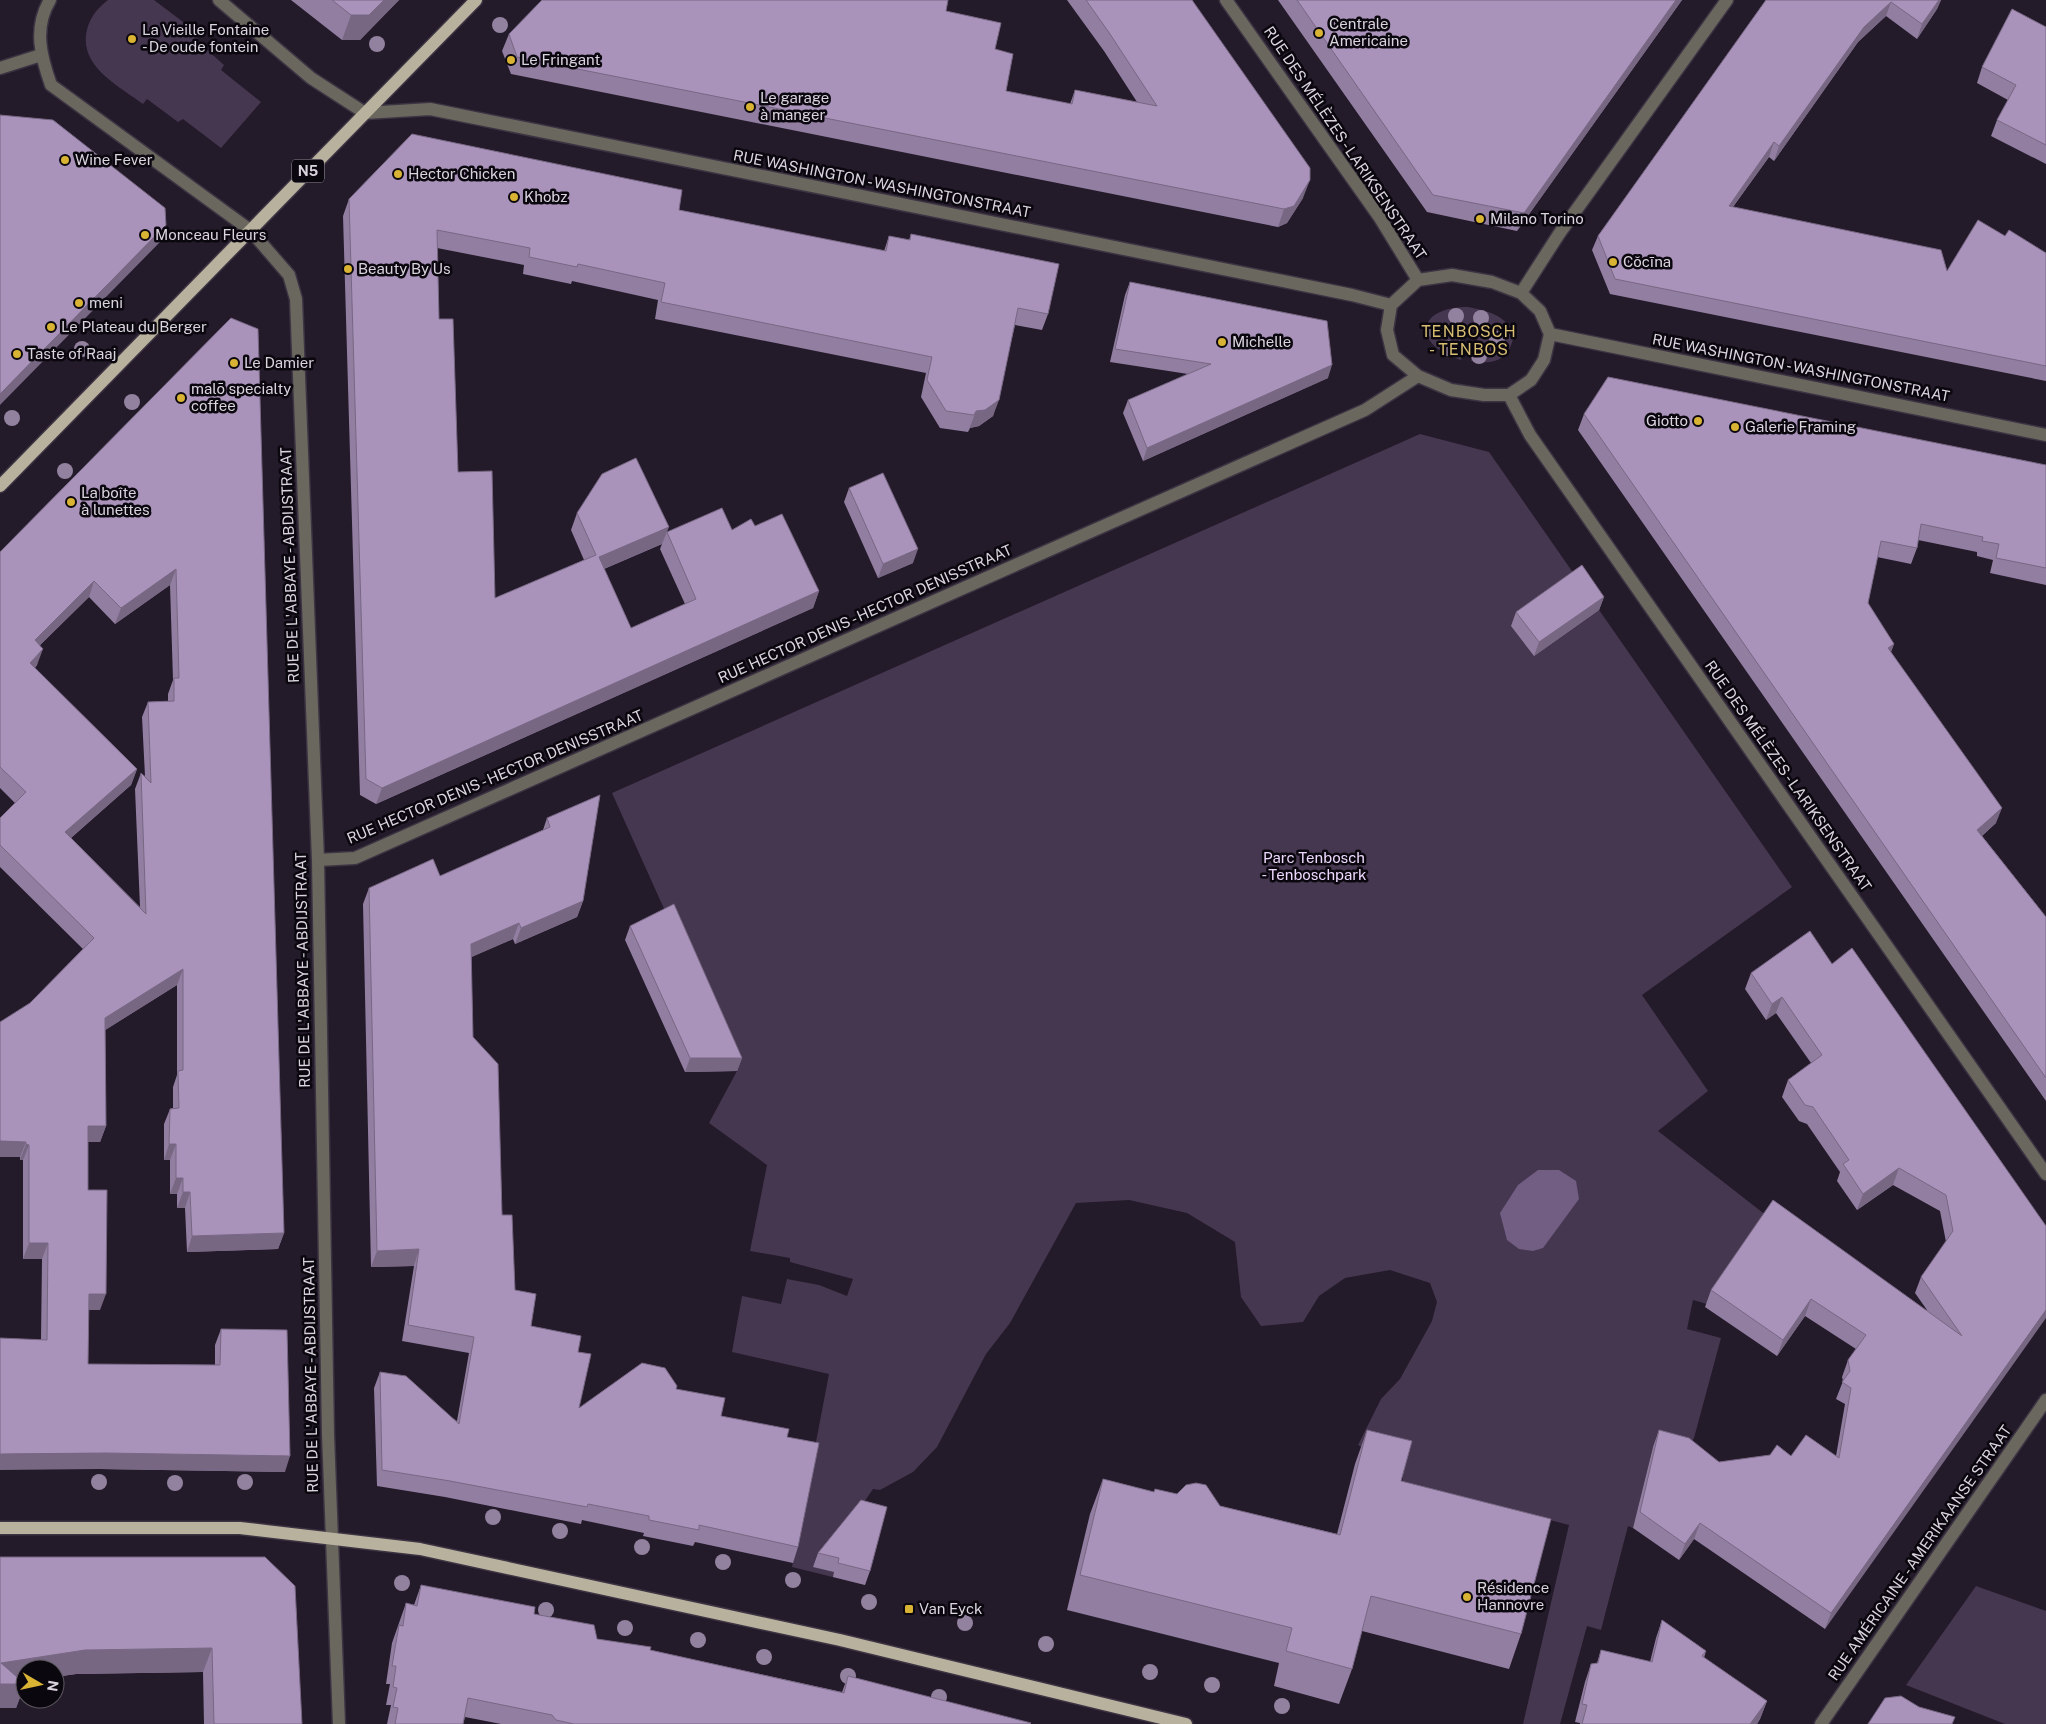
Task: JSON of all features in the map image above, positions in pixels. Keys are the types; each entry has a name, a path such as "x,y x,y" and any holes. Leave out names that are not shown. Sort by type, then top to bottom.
{"main road":[{"name":"N5","path":"0,486 476,0"},
{"path":"0,1528 240,1528 420,1549 840,1640 1186,1724"}],"street":[{"name":"RUE DE L'ABBAYE - ABDIJSTRAAT","path":"50,0 44,11 40,34 41,55 51,85 250,230 282,266 288,275 296,299 318,860 328,1434 339,1724"},
{"path":"219,0 312,78 365,113"},
{"name":"RUE DES MÉLÈZES - LARIKSENSTRAAT","path":"1226,0 1380,218 1418,280"},
{"path":"1521,293 1559,234 1727,0"},
{"path":"0,68 41,55"},
{"name":"RUE WASHINGTON - WASHINGTONSTRAAT","path":"365,113 430,109 1352,295 1391,306"},
{"path":"1452,276 1492,282 1521,293 1540,310 1550,334 1544,360 1531,380 1509,395 1484,395 1451,390 1418,376 1393,355 1388,330 1391,306 1418,280 1452,276"},
{"name":"RUE WASHINGTON - WASHINGTONSTRAAT","path":"1550,334 2046,435"},
{"name":"RUE HECTOR DENIS - HECTOR DENISSTRAAT","path":"318,860 355,858 1365,410 1418,376"},
{"name":"RUE DES MÉLÈZES - LARIKSENSTRAAT","path":"1509,395 1535,442 2046,1174"},
{"name":"RUE AMÉRICAINE - AMERIKAANSE STRAAT","path":"1821,1724 2046,1400"}],"green space":[{"path":"108,0 154,0 199,34 196,40 224,65 221,70 261,102 221,148 183,119 178,122 147,99 143,104 104,76 96,67 86,47 86,35 93,15"},
{"path":"1468,307 1496,315 1511,328 1514,335 1512,343 1509,350 1500,359 1487,362 1471,361 1480,330 1463,327 1460,340 1464,340 1461,360 1445,353 1434,345 1428,337 1426,328 1430,320 1438,313 1450,309"},
{"name":"Parc Tenbosch - Tenboschpark","path":"1420,434 1489,452 1792,887 1642,995 1708,1091 1658,1131 1767,1216 1707,1304 1693,1300 1687,1329 1721,1338 1694,1438 1683,1455 1653,1447 1633,1528 1628,1526 1601,1630 1587,1626 1560,1724 1523,1724 1569,1525 1542,1518 1396,1514 1403,1477 1381,1458 1358,1445 1381,1399 1400,1379 1432,1321 1437,1302 1430,1283 1390,1270 1345,1278 1319,1296 1303,1322 1261,1326 1241,1297 1235,1242 1187,1213 1129,1200 1076,1203 1010,1323 986,1354 937,1447 913,1472 880,1490 873,1489 856,1514 882,1520 865,1585 792,1567 829,1374 732,1352 742,1296 781,1304 787,1279 819,1285 847,1296 853,1279 790,1262 790,1258 750,1251 767,1165 709,1123 737,1071 612,793"},
{"path":"1976,1586 2046,1611 2046,1724 2005,1724 1906,1685"}],"shaded area":[{"path":"1538,1170 1559,1170 1576,1181 1579,1199 1543,1248 1533,1251 1519,1249 1507,1240 1500,1213 1518,1185"}],"building":[{"path":"332,0 384,0 369,15 351,15"},
{"path":"542,0 948,0 946,11 1001,23 995,49 1013,54 1006,91 1072,104 1075,90 1157,106 1086,0 1192,0 1310,168 1310,180 1294,206 1284,209 517,57 509,34"},
{"path":"1297,0 1676,0 1524,213 1433,195"},
{"path":"1766,0 1939,0 1922,24 1891,2 1864,27 1779,146 1774,142 1729,206 1941,250 1947,271 1978,220 2005,236 2009,230 2046,253 2046,366 1615,279 1598,236"},
{"path":"2012,9 2046,27 2046,145 1997,120 2016,85 1982,67"},
{"path":"0,115 53,120 165,208 166,225 0,394"},
{"path":"412,134 682,190 679,210 886,251 889,236 910,240 911,234 1059,264 1048,314 1018,308 999,400 985,410 976,411 974,415 946,411 927,380 932,357 661,302 665,283 578,264 577,267 529,257 530,248 437,230 439,319 453,319 458,472 492,471 495,598 596,555 577,513 602,474 636,458 669,527 599,557 631,628 696,599 667,532 722,508 732,530 751,519 755,526 782,514 819,591 382,788 366,779 349,199"},
{"path":"1130,282 1327,321 1332,365 1147,448 1128,400 1211,364 1115,349"},
{"path":"231,318 258,329 284,1233 192,1236 190,1192 183,1192 183,1178 176,1178 176,1144 169,1144 170,1109 179,1108 178,1071 183,1070 183,969 105,1018 106,1126 88,1126 88,1190 107,1190 106,1294 89,1294 88,1364 220,1365 221,1329 287,1330 290,1456 106,1453 0,1454 0,1338 47,1340 48,1243 29,1243 29,1145 26,1142 0,1141 0,1022 30,1003 94,938 0,845 0,818 26,792 0,767 0,552","holes":["176,569 179,678 174,678 174,701 148,702 151,783 141,773 146,914 65,832 137,769 30,663 43,649 35,640 94,581 121,608"]},
{"path":"1608,377 2046,465 2046,568 1996,558 1999,544 1982,541 1983,537 1921,524 1917,548 1881,541 1868,603 1894,644 1888,648 2002,808 1977,830 2046,917 2046,1078 1584,414"},
{"path":"883,473 918,549 883,564 849,488"},
{"path":"1582,565 1604,597 1539,642 1516,612"},
{"path":"600,795 583,901 521,928 519,923 471,944 473,1037 498,1064 502,1215 512,1215 515,1290 536,1294 531,1326 581,1336 578,1352 591,1354 579,1408 642,1363 665,1368 677,1386 676,1389 725,1398 721,1416 789,1429 787,1437 819,1443 798,1547 699,1525 699,1530 649,1520 649,1516 588,1504 587,1507 382,1470 380,1372 406,1376 459,1424 474,1337 408,1325 419,1249 377,1251 369,888 433,859 440,876 550,827 547,818"},
{"path":"674,904 742,1058 690,1058 630,926"},
{"path":"1810,931 1832,964 1852,948 2046,1226 2046,1310 1831,1613 1700,1523 1685,1544 1640,1512 1659,1430 1689,1438 1719,1462 1770,1455 1777,1445 1791,1456 1806,1435 1839,1458 1851,1388 1842,1382 1850,1371 1848,1360 1866,1335 1811,1299 1783,1340 1711,1290 1773,1200 1962,1336 1921,1277 1953,1231 1946,1195 1899,1168 1863,1194 1843,1164 1849,1160 1813,1107 1805,1105 1788,1080 1822,1055 1782,997 1772,1004 1751,973"},
{"path":"1367,1430 1412,1441 1401,1481 1551,1519 1521,1634 1371,1596 1352,1669 1286,1651 1292,1628 1080,1575 1103,1479 1154,1492 1155,1489 1177,1494 1186,1485 1196,1483 1206,1485 1220,1506 1340,1535"},
{"path":"861,1500 887,1507 870,1571 838,1563 839,1558 818,1553"},
{"path":"0,1557 265,1557 295,1586 302,1724 214,1724 212,1648 85,1650 27,1659 15,1659 15,1661 1,1663 15,1675 15,1684 0,1684"},
{"path":"421,1585 535,1607 534,1614 594,1625 597,1639 651,1647 650,1650 844,1693 848,1676 1031,1723 574,1724 556,1720 552,1715 468,1698 463,1724 395,1724 398,1708 393,1707 397,1688 393,1687 396,1666 392,1666 399,1625 403,1626 406,1603 417,1606"},
{"path":"1662,1620 1706,1651 1702,1656 1767,1701 1750,1724 1582,1724 1587,1705 1582,1704 1591,1664 1598,1663 1601,1650 1652,1662"},
{"path":"1901,1696 1919,1707 1955,1717 1952,1724 1868,1724 1885,1698"}],"place":[{"name":"Centrale Americaine","path":"1319,33"},
{"name":"La Vieille Fontaine - De oude fontein","path":"132,39"},
{"name":"Le Fringant","path":"511,60"},
{"name":"Le garage à manger","path":"750,107"},
{"name":"Wine Fever","path":"65,160"},
{"name":"Hector Chicken","path":"398,174"},
{"name":"Khobz","path":"514,197"},
{"name":"Milano Torino","path":"1480,219"},
{"name":"Monceau Fleurs","path":"145,235"},
{"name":"Cŏcīna","path":"1613,262"},
{"name":"Beauty By Us","path":"348,269"},
{"name":"meni","path":"79,303"},
{"name":"Le Plateau du Berger","path":"51,327"},
{"name":"Michelle","path":"1222,342"},
{"name":"Taste of Raaj","path":"17,354"},
{"name":"Le Damier","path":"234,363"},
{"name":"malō specialty coffee","path":"181,398"},
{"name":"Giotto","path":"1698,421"},
{"name":"Galerie Framing","path":"1735,427"},
{"name":"La boîte à lunettes","path":"71,502"},
{"name":"Résidence Hannovre","path":"1467,1597"},
{"name":"Van Eyck","path":"909,1609"}],"district":[{"name":"TENBOSCH - TENBOS","path":"1469,340"}]}
